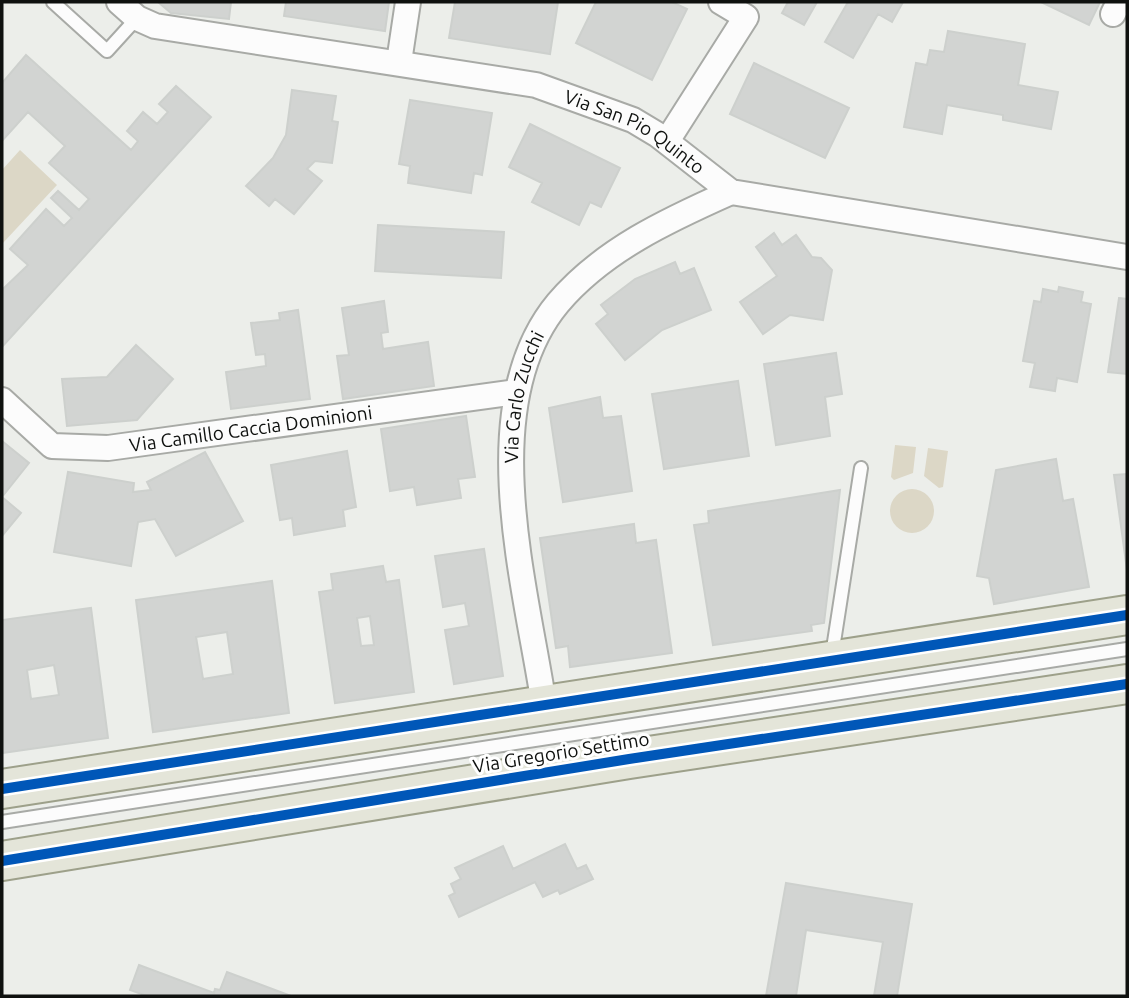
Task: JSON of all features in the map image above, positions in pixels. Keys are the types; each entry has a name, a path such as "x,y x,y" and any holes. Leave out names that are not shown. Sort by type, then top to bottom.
{"main road":[{"path":"2,789 1127,615"},
{"name":"Via Gregorio Settimo","path":"2,861 629,759 1127,684"}],"street":[{"path":"399,62 408,2"},
{"path":"667,141 746,16 721,2"},
{"name":"Via San Pio Quinto","path":"128,10 155,26 399,62 523,83 573,96 626,116 667,141 731,192 1127,257"},
{"name":"Via Carlo Zucchi","path":"544,705 511,484 511,429 526,359 542,326 579,282 644,234 731,192"},
{"name":"Via Camillo Caccia Dominioni","path":"2,400 52,446 108,448 517,392"}],"lane":[{"path":"53,2 107,51 128,10"},
{"path":"831,662 861,468"},
{"name":"Via Gregorio Settimo","path":"2,821 1127,649"}],"shaded area":[{"path":"20,150 57,185 2,244 2,170"},
{"path":"895,445 916,447 913,473 894,480 891,477"},
{"path":"928,448 948,451 943,487 939,488 924,476"},
{"path":"912,489 927,496 934,511 927,526 912,533 897,526 890,511 897,496"}],"building":[{"path":"158,2 231,2 229,19 171,13"},
{"path":"286,2 389,2 385,31 284,16"},
{"path":"455,2 558,2 550,54 449,38"},
{"path":"596,2 672,2 687,9 652,80 576,43"},
{"path":"788,2 817,2 804,25 782,13"},
{"path":"848,2 903,2 892,22 878,14 853,58 825,42"},
{"path":"1041,2 1100,2 1089,25"},
{"path":"948,31 1025,44 1018,85 1058,92 1051,129 1003,120 1003,115 947,105 942,134 904,127 916,63 927,65 930,50 944,52"},
{"path":"26,55 131,150 138,141 127,131 143,112 157,124 168,112 159,104 176,86 211,117 2,347 2,290 28,265 10,249 46,209 64,226 72,218 51,198 58,191 79,210 89,199 49,163 65,146 28,112 2,141 2,83"},
{"path":"754,63 849,108 825,158 730,114"},
{"path":"292,90 336,96 332,121 338,122 332,163 315,161 307,169 322,181 294,214 275,199 269,206 246,186 273,158 286,135"},
{"path":"410,100 492,113 482,175 474,173 471,193 408,183 410,166 399,164"},
{"path":"530,124 620,168 601,207 590,202 579,225 532,202 542,183 509,167"},
{"path":"378,225 504,232 501,278 375,271"},
{"path":"774,233 782,245 796,235 812,257 821,258 832,270 823,320 790,315 763,334 740,302 777,276 756,247"},
{"path":"675,262 680,274 694,268 711,310 662,330 625,360 596,324 608,314 601,305 635,279"},
{"path":"1059,287 1083,292 1081,302 1091,304 1077,382 1057,378 1055,391 1030,387 1035,363 1023,361 1034,301 1041,302 1043,289 1058,292"},
{"path":"1119,298 1127,299 1127,374 1108,372"},
{"path":"384,301 388,332 381,333 383,349 428,342 434,386 343,399 337,356 349,355 342,308"},
{"path":"298,310 310,399 231,409 226,372 266,366 265,354 256,355 251,323 280,320 279,313"},
{"path":"136,345 173,379 137,420 67,426 62,379 107,377"},
{"path":"836,353 842,394 825,397 830,436 776,445 764,364"},
{"path":"738,381 749,456 664,469 652,394"},
{"path":"600,397 603,418 621,416 632,491 563,502 549,408"},
{"path":"466,416 475,477 458,479 461,498 417,505 414,487 390,491 381,429"},
{"path":"2,441 29,463 2,497"},
{"path":"347,451 356,507 343,510 345,526 294,535 292,518 280,520 271,465"},
{"path":"205,452 243,521 176,556 155,519 138,522 131,566 54,552 68,472 134,483 133,492 151,490 147,482"},
{"path":"1056,459 1063,501 1073,499 1089,587 994,604 989,578 977,576 996,470"},
{"path":"1127,474 1127,570 1114,475"},
{"path":"840,490 824,623 811,625 812,631 713,645 694,525 709,523 708,511"},
{"path":"2,497 21,513 2,536"},
{"path":"634,524 636,543 656,540 672,653 570,667 568,646 556,648 540,538"},
{"path":"484,549 503,676 454,684 445,630 469,626 465,603 443,607 435,556"},
{"path":"383,566 386,582 399,580 414,692 335,703 319,592 333,590 331,574","holes":["370,616 374,645 361,646 357,618"]},
{"path":"272,581 289,713 153,732 136,600","holes":["227,632 233,674 203,679 196,637"]},
{"path":"91,608 108,738 2,753 2,620","holes":["54,665 59,695 31,699 27,670"]},
{"path":"565,844 577,869 586,865 593,879 560,894 558,890 543,897 535,882 459,917 449,896 455,893 451,884 461,879 455,868 503,846 513,869"},
{"path":"786,883 912,904 897,996 874,996 883,942 806,930 796,996 766,996"},
{"path":"139,965 214,993 215,989 220,990 227,972 291,996 147,996 130,990"}],"cycle path":[{"path":"2,789 1127,615"},
{"path":"2,861 629,759 1127,684"}]}
